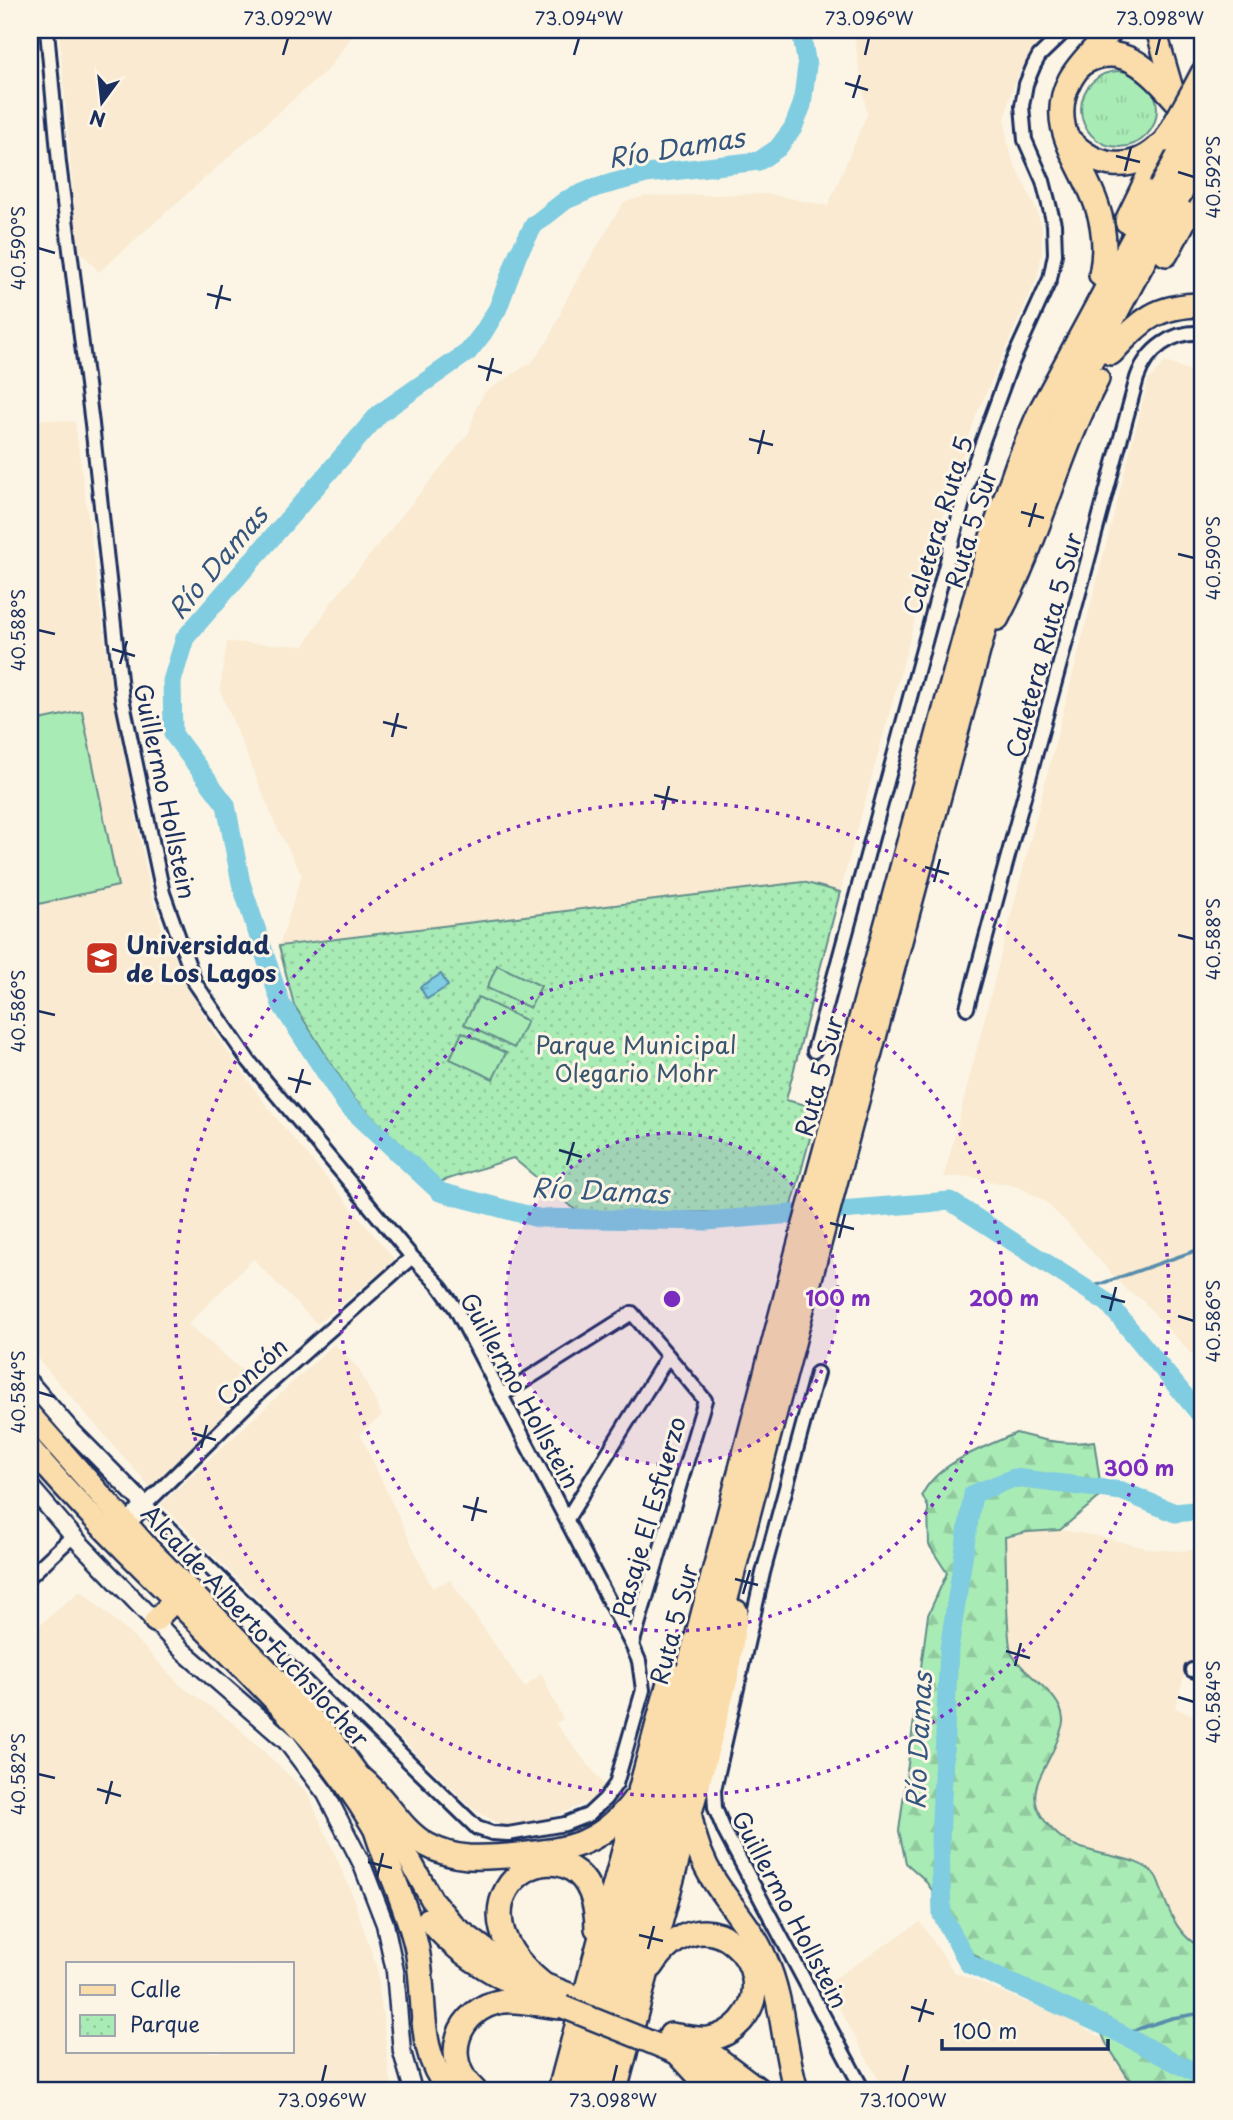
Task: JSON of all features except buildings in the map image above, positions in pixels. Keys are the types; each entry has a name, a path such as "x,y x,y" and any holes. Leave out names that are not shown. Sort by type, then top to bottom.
{"highway":[{"path":"1101,275 1105,249 1101,220 1091,191 1062,130 1062,110 1066,89 1079,65 1111,30"},
{"path":"1062,130 1086,155 1112,165 1136,163 1161,149 1197,115 1150,71 1129,58 1103,55 1079,65"},
{"name":"Ruta 5 Sur","path":"597,2090 751,1506 806,1258 1009,544 1045,451 1170,192 1197,115"},
{"name":"Ruta 5 Sur","path":"837,1142 931,757 992,537 1017,466 1053,386 1170,192 1197,115"},
{"path":"1053,386 1101,275 1161,149"},
{"path":"977,650 1012,587 1071,436 1111,353 1203,186"},
{"path":"1111,353 1134,329 1157,313 1169,308 1203,305"},
{"name":"Ruta 5 Sur","path":"579,2090 747,1443 806,1258"},
{"name":"Alcalde Alberto Fuchslocher","path":"30,1415 126,1524 320,1725 363,1780 422,1884 444,1914 477,1946 566,2000"},
{"path":"560,2090 711,1526 747,1443"},
{"name":"Alcalde Alberto Fuchslocher","path":"30,1448 70,1493 305,1731 349,1787 419,1907 455,1946 494,1974 675,2044"},
{"path":"615,2090 726,1679 751,1506"},
{"path":"155,1621 175,1600"},
{"path":"363,1780 416,1838 437,1850 469,1857 502,1856 583,1842 616,1822 640,1791"},
{"path":"689,1814 697,1845 708,1871 751,1931 767,1962 777,1994 796,2090"},
{"path":"377,1833 416,1943 426,2043 434,2067 449,2090"},
{"path":"541,1983 518,1961 505,1939 501,1925 503,1896 511,1882 522,1871 537,1864 558,1864 572,1870 584,1881 594,1902 596,1951"},
{"path":"644,1982 666,1948 688,1934 706,1933 723,1937 738,1948 749,1963 754,1980 753,1997 737,2026 722,2035 675,2044 712,2090"},
{"path":"474,2090 462,2076 455,2053 461,2029 473,2015 487,2006 504,2001 566,2000"},
{"path":"540,2090 561,2067 571,2045"}],"main road":[{"path":"1156,30 1197,115"},
{"path":"1167,30 1197,115 1203,171"},
{"path":"675,2044 740,2090"},
{"path":"675,2044 718,2057 762,2090"}],"street":[{"name":"Guillermo Hollstein","path":"47,30 59,163 122,698 163,894 195,983 248,1060 411,1257 438,1284 456,1309 632,1645 643,1676"},
{"name":"Caletera Ruta 5","path":"814,1051 970,476 1010,367 1051,279 1055,254 1054,224 1045,188 1025,140 1022,106 1026,84 1039,56 1066,30"},
{"name":"Caletera Ruta 5 Sur","path":"968,1008 1137,378 1149,355 1162,343 1179,335 1203,333"},
{"name":"Concón","path":"126,1524 260,1392 411,1257"},
{"path":"502,1395 632,1313 668,1356 567,1519"},
{"name":"Pasaje El Esfuerzo","path":"632,1645 705,1400 668,1356"},
{"name":"Guillermo Hollstein","path":"817,1373 763,1573 713,1801 725,1832 863,2090"},
{"name":"Alcalde Alberto Fuchslocher","path":"30,1382 69,1428 145,1505 477,1828 508,1835 565,1824 588,1815 606,1799 616,1784 643,1690 643,1676"},
{"path":"30,1486 73,1536 199,1667 261,1717 286,1741 317,1780 342,1822 370,1882 385,1924 395,1971 405,2065 413,2090"},
{"path":"31,1571 73,1536"}],"shaded area":[{"path":"59,30 356,30 330,67 99,272 78,249"},
{"path":"853,30 1052,30 1035,48 1020,71 1005,119 1007,141 1013,161 1042,226 1042,253 1037,278 975,418 946,507 840,892 802,882 279,946 302,875 277,828 220,690 227,642 304,646 330,604 469,433 476,408 485,392 532,362 548,341 569,294 623,203 645,196 769,194 828,206 867,114"},
{"path":"1165,362 1203,375 1203,1367 1141,1299 1127,1291 1043,1200 1019,1187 971,1177 944,1177 1148,381"},
{"name":"Universidad de Los Lagos","path":"30,418 75,422 110,677 150,891 187,987 218,1038 268,1108 395,1260 317,1324 253,1259 188,1324 256,1382 151,1488 30,1350"},
{"path":"334,1344 358,1368 382,1415 360,1434 432,1588 450,1580 525,1688 541,1673 563,1720 555,1723 605,1786 591,1801 552,1817 505,1828 471,1807 161,1504"},
{"path":"1060,1530 1150,1549 1182,1551 1203,1548 1203,1667 1188,1663 1175,1708 1203,1719 1203,2059 967,1755 1005,1537 1027,1532"},
{"path":"81,1590 143,1646 180,1685 232,1722 307,1792 349,1886 377,1968 389,2073 394,2090 30,2090 30,1633"},
{"path":"920,1922 954,1972 1070,2020 1118,2047 1149,2090 884,2090 826,1984"}],"green space":[{"path":"1119,71 1134,74 1146,82 1154,94 1157,109 1154,124 1146,136 1134,144 1119,147 1104,144 1092,136 1084,124 1081,109 1084,94 1092,82 1104,74"},
{"name":"Universidad de Los Lagos","path":"82,711 118,886 30,906 30,722"},
{"name":"Parque Municipal Olegario Mohr","path":"803,882 840,892 786,1100 818,1108 791,1209 578,1212 513,1158 439,1182 354,1099 294,1005 279,946"},
{"path":"497,965 541,986 530,1008 487,988"},
{"path":"478,997 527,1021 514,1048 464,1024"},
{"path":"462,1032 506,1053 493,1079 450,1059"},
{"path":"1016,1433 1064,1443 1094,1441 1102,1495 1060,1530 1027,1532 1005,1537 1007,1618 1012,1654 1050,1693 1061,1710 1063,1720 1059,1736 1037,1786 1035,1797 1038,1808 1045,1821 1069,1843 1136,1862 1147,1868 1158,1879 1178,1926 1189,1939 1203,1948 1203,2090 1141,2090 1127,2076 1091,2017 1014,1985 969,1950 954,1934 924,1879 906,1863 899,1831 928,1615 947,1573 929,1545 928,1507 922,1495 929,1483 950,1465"}],"water":[{"path":"441,974 448,986 427,999 420,987"}],"waterway":[{"name":"Río Damas","path":"801,30 807,66 802,105 793,128 778,148 759,161 646,174 597,187 566,200 534,225 518,254 498,308 468,352 379,414 185,638 172,681 173,734 226,805 241,883 281,1004 346,1104 440,1192 538,1218 707,1221 950,1201 1108,1303 1203,1418"},
{"path":"1086,1289 1203,1248"},
{"name":"Río Damas","path":"1203,1510 1175,1513 1122,1491 1014,1478 973,1494 949,1649 940,1841 942,1915 969,1964 1114,2030 1203,2077"},
{"path":"1122,2034 1172,2018 1203,2013"}],"place":[{"name":"Universidad de Los Lagos","path":"102,958"}]}
